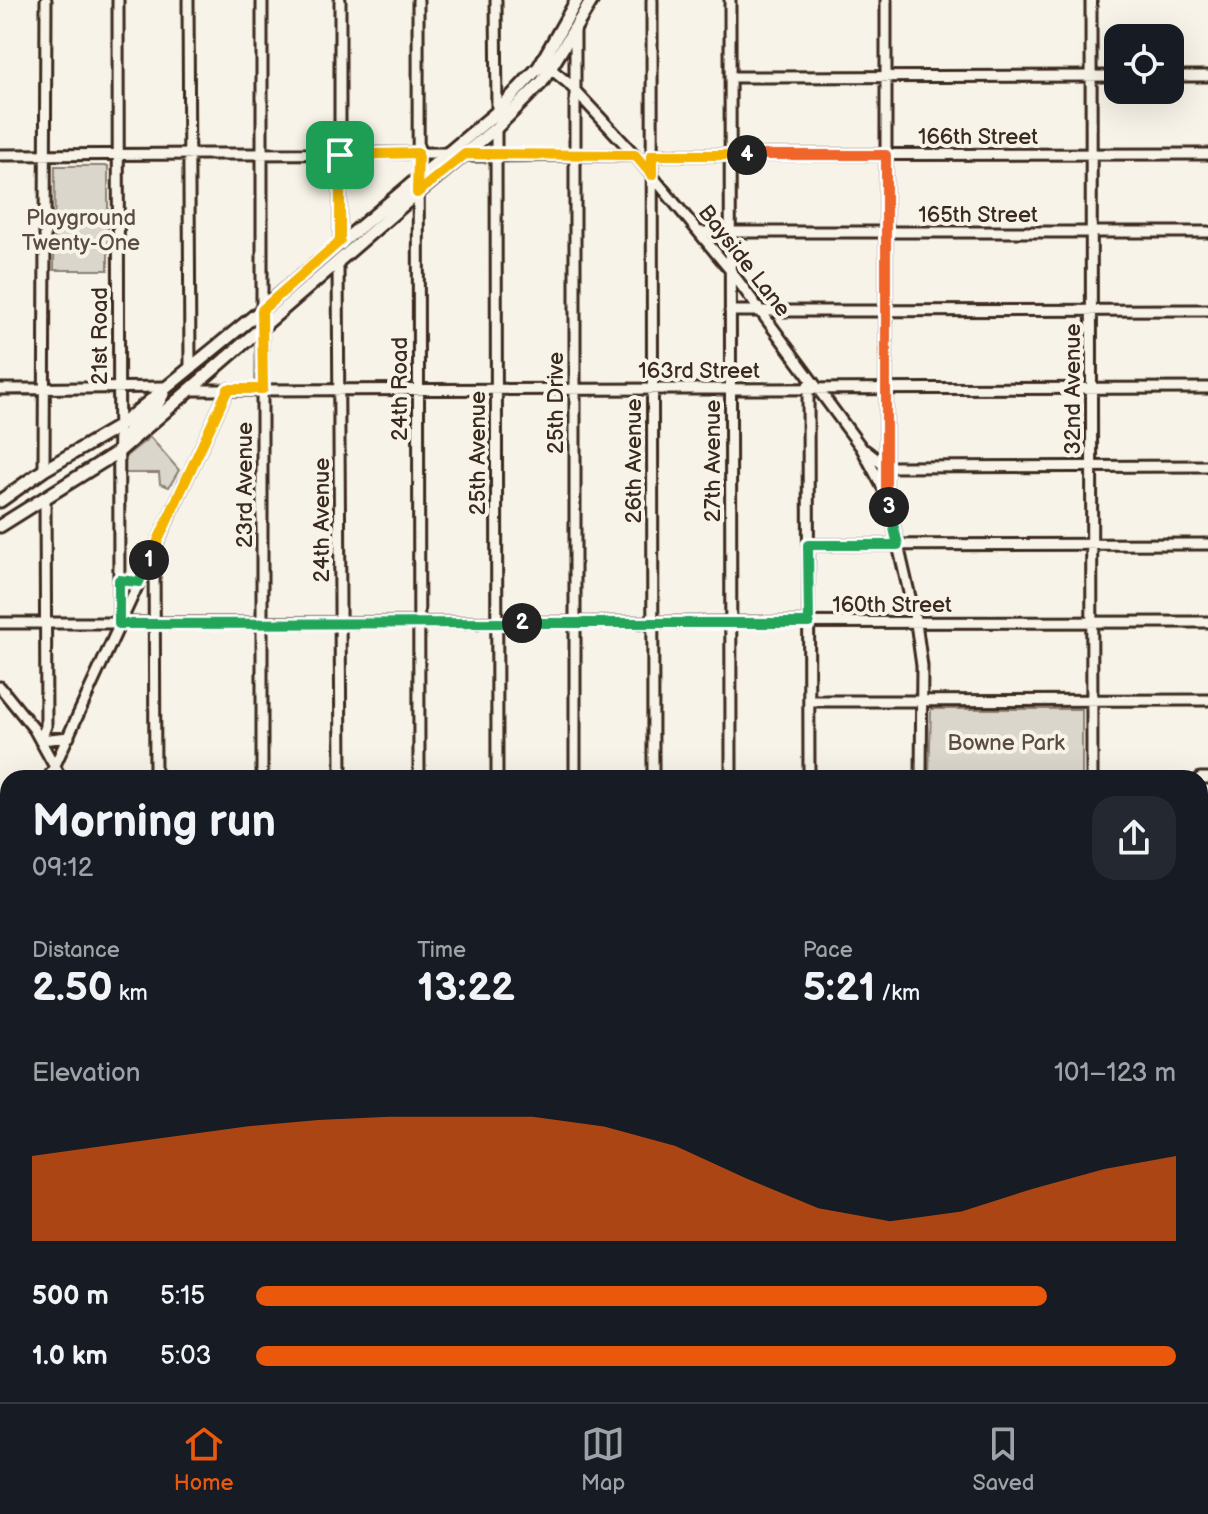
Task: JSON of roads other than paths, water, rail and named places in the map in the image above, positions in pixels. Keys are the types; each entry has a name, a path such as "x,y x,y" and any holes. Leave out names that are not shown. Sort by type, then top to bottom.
{"main road":[{"path":"0,501 44,470 118,427 497,112 539,67 577,0"},
{"path":"0,526 118,452 496,128 542,82 592,0"},
{"path":"118,452 125,434 160,400 165,387"}],"street":[{"path":"44,470 46,0"},
{"name":"21st Road","path":"118,0 119,624"},
{"path":"188,0 190,366"},
{"name":"23rd Avenue","path":"262,0 262,770"},
{"path":"340,0 340,241"},
{"name":"24th Road","path":"418,0 419,770"},
{"path":"496,0 497,112"},
{"name":"26th Avenue","path":"652,0 653,770"},
{"name":"27th Avenue","path":"730,0 731,770"},
{"path":"886,0 886,493 916,623 922,666 921,770"},
{"name":"32nd Avenue","path":"1091,0 1092,770"},
{"name":"25th Drive","path":"575,29 575,770"},
{"name":"Bayside Lane","path":"551,69 574,89 635,155 700,232 808,374 813,389"},
{"path":"730,77 1104,76"},
{"path":"1184,76 1208,76"},
{"name":"25th Avenue","path":"496,128 497,770"},
{"path":"0,155 447,153"},
{"path":"465,154 635,155"},
{"name":"166th Street","path":"652,155 1208,154"},
{"name":"165th Street","path":"700,232 1208,232"},
{"name":"24th Avenue","path":"338,262 341,770"},
{"path":"730,311 1208,310"},
{"path":"0,389 165,387"},
{"name":"163rd Street","path":"190,390 1208,388"},
{"path":"53,770 228,389"},
{"path":"813,389 861,447 886,493"},
{"path":"809,770 808,545 813,389"},
{"path":"861,447 887,467 1208,466"},
{"path":"41,740 46,726 45,497"},
{"path":"808,545 1208,544"},
{"path":"154,550 155,770"},
{"path":"119,580 139,582"},
{"name":"160th Street","path":"0,623 1208,622"},
{"path":"0,687 41,740 57,770"},
{"path":"809,701 1208,700"},
{"path":"41,740 69,737"}],"park label":[{"name":"Playground Twenty-One","path":"81,230"},
{"name":"Bowne Park","path":"1006,743"}]}
